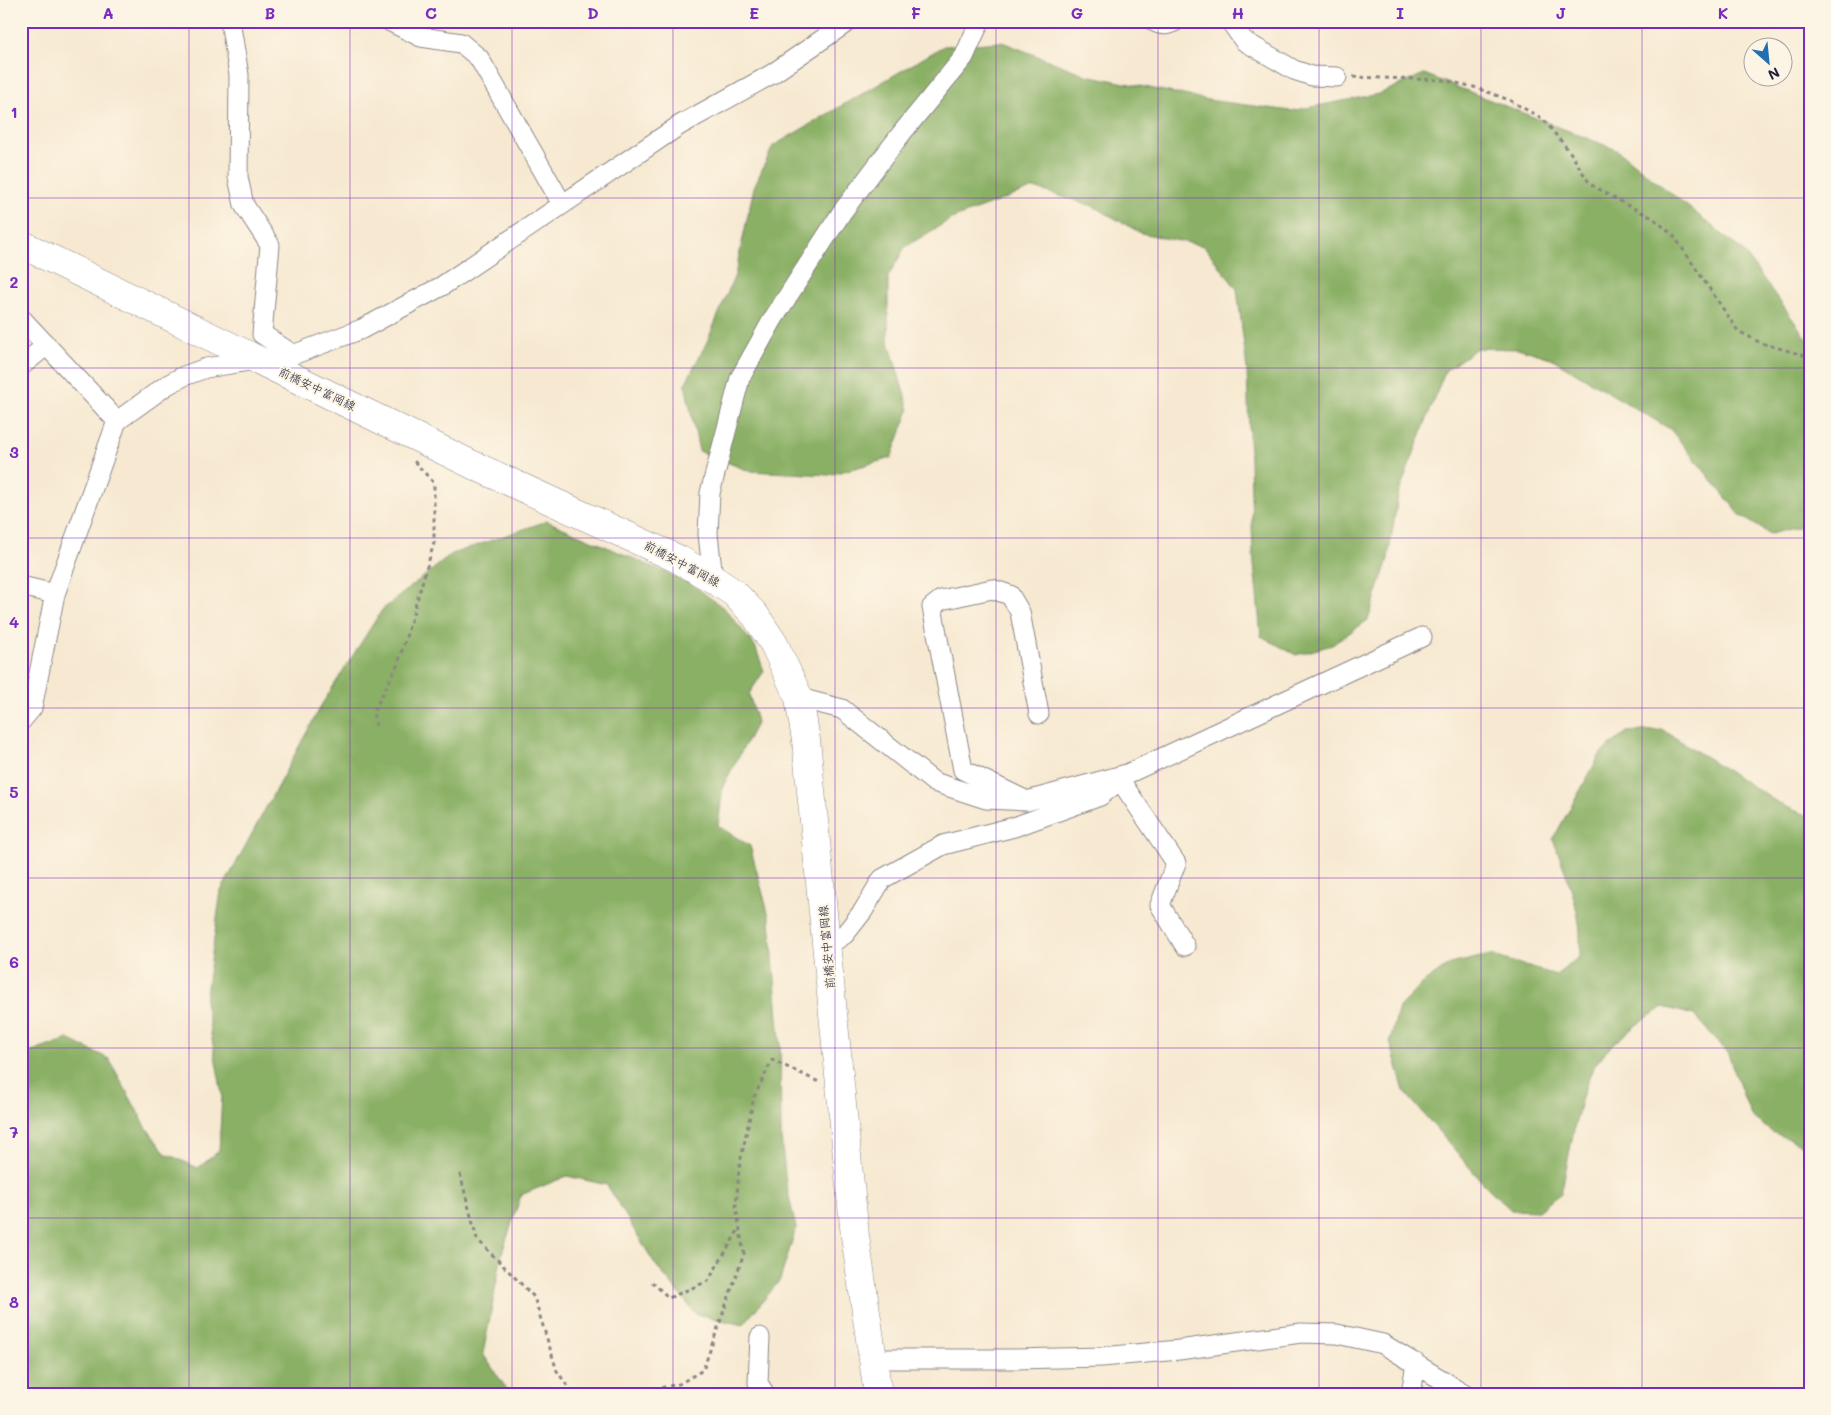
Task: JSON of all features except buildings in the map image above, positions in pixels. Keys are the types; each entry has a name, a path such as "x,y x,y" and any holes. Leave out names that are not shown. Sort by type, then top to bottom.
{"main road":[{"name":"前橋安中富岡線","path":"21,244 474,465 678,559 734,593 755,615 778,653 799,698 806,740 855,1236 878,1394"}],"street":[{"path":"230,21 240,76 238,177 244,205 270,246 262,334 292,354"},
{"path":"389,21 421,37 461,43 479,58 562,204"},
{"path":"21,721 32,708 38,688 46,633 55,594 117,421 167,385 184,376 206,368 292,354 362,329 442,286 680,125 772,74 849,21"},
{"path":"713,579 708,534 710,493 740,378 772,319 842,212 901,134 964,57 980,21"},
{"path":"1153,21 1164,25 1176,21"},
{"path":"1230,21 1244,41 1294,70 1312,76 1337,77"},
{"path":"21,318 117,421"},
{"path":"21,366 47,345"},
{"path":"21,586 55,594"},
{"path":"1027,801 963,770 932,606 941,600 992,589 1010,595 1020,612 1039,714"},
{"path":"799,698 842,709 934,782 986,799 1027,801 1124,777 1422,637"},
{"path":"1124,777 1176,863 1160,905 1185,946"},
{"path":"827,946 846,934 863,911 882,879 943,844 1023,824 1100,796 1124,777"},
{"path":"872,1359 1102,1357 1179,1350 1301,1333 1337,1334 1383,1344 1465,1394"},
{"path":"760,1337 758,1383 765,1394"},
{"path":"1411,1394 1416,1363"}],"path":[{"path":"1337,77 1444,80 1474,87 1509,100 1543,119 1570,152 1590,184 1653,218 1674,236 1738,331 1761,343 1810,357"},
{"path":"376,726 373,713 398,664 434,543 434,483 411,458"},
{"path":"630,1394 679,1384 703,1370 744,1254 736,1207 739,1168 754,1097 772,1060 840,1093"},
{"path":"460,1174 477,1239 534,1297 557,1372 573,1394"},
{"path":"652,1282 669,1298 708,1281 740,1228"}],"green space":[{"path":"1716,21 1770,21 1771,26"},
{"path":"1002,42 1086,75 1208,100 1291,111 1379,94 1424,74 1617,150 1743,251 1810,343 1810,522 1807,525 1770,534 1741,516 1670,429 1551,358 1521,349 1477,348 1445,371 1398,495 1388,559 1368,620 1332,645 1296,655 1261,636 1253,554 1247,369 1237,289 1204,246 1141,233 1093,206 1034,188 951,219 905,247 888,277 888,339 909,410 891,458 829,475 749,471 699,451 685,384 707,342 735,275 754,187 773,146 944,46"},
{"path":"547,521 690,583 725,609 755,646 764,671 749,694 757,722 723,786 718,826 750,846 770,920 780,1041 781,1137 786,1183 796,1228 780,1280 743,1325 696,1314 655,1264 607,1185 567,1176 521,1195 502,1253 483,1354 510,1394 21,1394 21,1056 68,1039 109,1059 146,1127 165,1153 198,1168 219,1151 222,1094 205,1001 221,891 322,704 382,610 452,554"},
{"path":"1663,730 1780,804 1810,817 1810,1148 1772,1132 1751,1116 1728,1054 1694,1015 1663,1007 1620,1038 1598,1061 1591,1072 1575,1124 1561,1193 1538,1211 1511,1210 1483,1183 1404,1091 1390,1041 1399,1007 1423,983 1450,964 1490,955 1556,975 1579,957 1579,927 1574,897 1553,839 1601,753 1627,732"}]}
